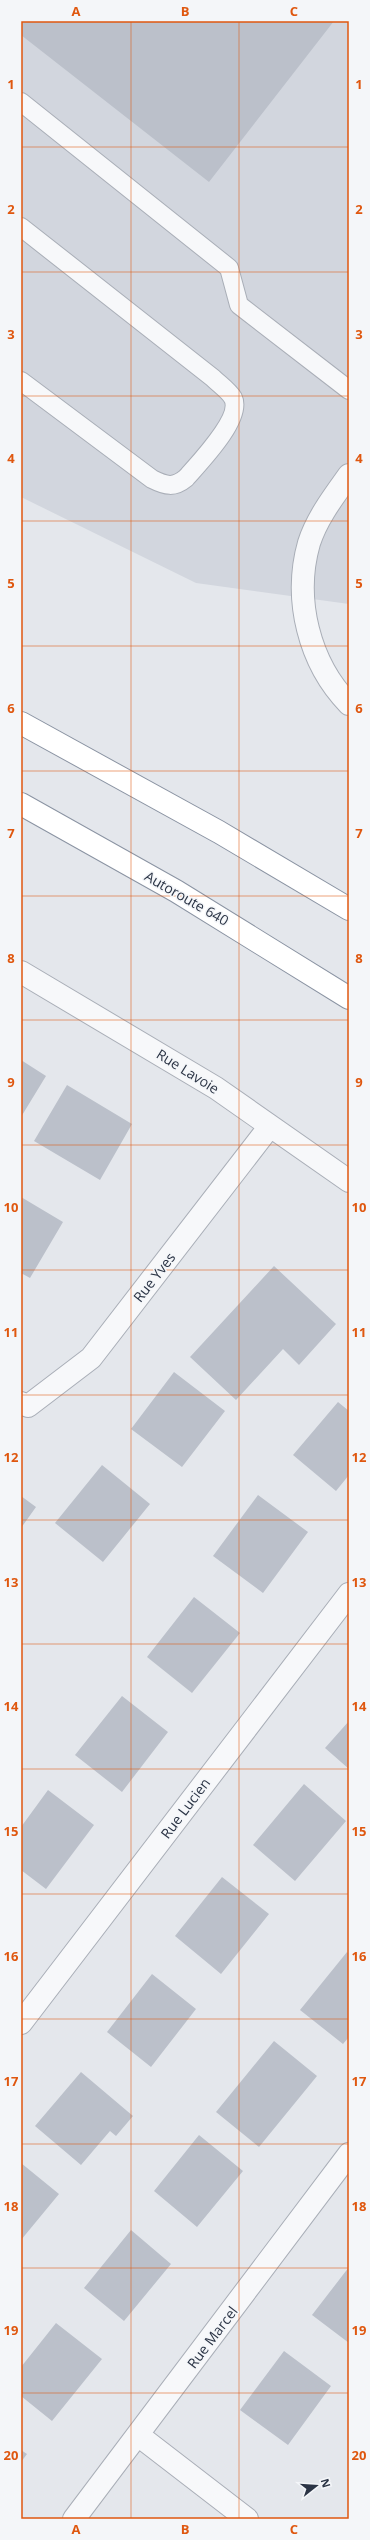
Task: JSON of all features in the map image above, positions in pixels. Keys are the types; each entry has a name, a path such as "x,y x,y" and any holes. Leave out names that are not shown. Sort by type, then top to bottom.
{"highway":[{"path":"21,723 186,813 297,876 349,909"},
{"name":"Autoroute 640","path":"21,804 189,899 349,998"}],"street":[{"path":"349,475 322,516 309,543 303,588 304,613 310,639 320,664 349,704"},
{"name":"Rue Lavoie","path":"21,972 161,1054 349,1180"},
{"name":"Rue Yves","path":"21,1402 28,1406 91,1358 270,1126"},
{"name":"Rue Lucien","path":"21,2023 348,1597"},
{"name":"Rue Marcel","path":"74,2519 349,2154"},
{"path":"138,2435 247,2519"}],"lane":[{"path":"21,102 229,268 239,305 349,390"},
{"path":"21,227 213,378 233,398 235,412 229,424 186,478 178,485 165,486 152,479 21,381"}],"shaded area":[{"path":"21,21 349,21 349,604 196,583 21,497"}],"building":[{"path":"21,21 334,21 209,182 21,35"},
{"path":"21,1060 46,1076 21,1117"},
{"path":"67,1085 132,1124 100,1180 34,1141"},
{"path":"21,1197 63,1222 30,1278 21,1273"},
{"path":"274,1266 336,1324 299,1365 283,1349 236,1400 190,1357"},
{"path":"174,1372 225,1411 182,1467 131,1429"},
{"path":"338,1402 349,1411 349,1475 336,1491 293,1455"},
{"path":"102,1465 150,1504 103,1562 55,1523"},
{"path":"258,1495 308,1532 263,1593 213,1556"},
{"path":"21,1496 36,1507 21,1528"},
{"path":"194,1597 240,1633 192,1693 147,1657"},
{"path":"122,1696 168,1732 122,1792 75,1755"},
{"path":"349,1721 349,1769 325,1748"},
{"path":"304,1784 346,1821 295,1881 253,1845"},
{"path":"48,1790 94,1825 46,1889 21,1870 21,1827"},
{"path":"222,1877 269,1914 221,1974 175,1936"},
{"path":"347,1952 349,1954 349,2037 343,2044 300,2010"},
{"path":"152,1974 196,2009 151,2067 107,2032"},
{"path":"274,2041 317,2076 259,2147 216,2112"},
{"path":"81,2072 133,2116 116,2136 110,2131 81,2165 35,2126"},
{"path":"199,2135 243,2171 197,2227 154,2191"},
{"path":"21,2163 59,2194 21,2240"},
{"path":"131,2230 171,2264 124,2321 84,2288"},
{"path":"349,2267 349,2343 312,2315"},
{"path":"56,2323 102,2359 52,2421 21,2396 21,2367"},
{"path":"284,2351 331,2386 288,2445 240,2410"},
{"path":"21,2450 27,2454 21,2462"}]}
